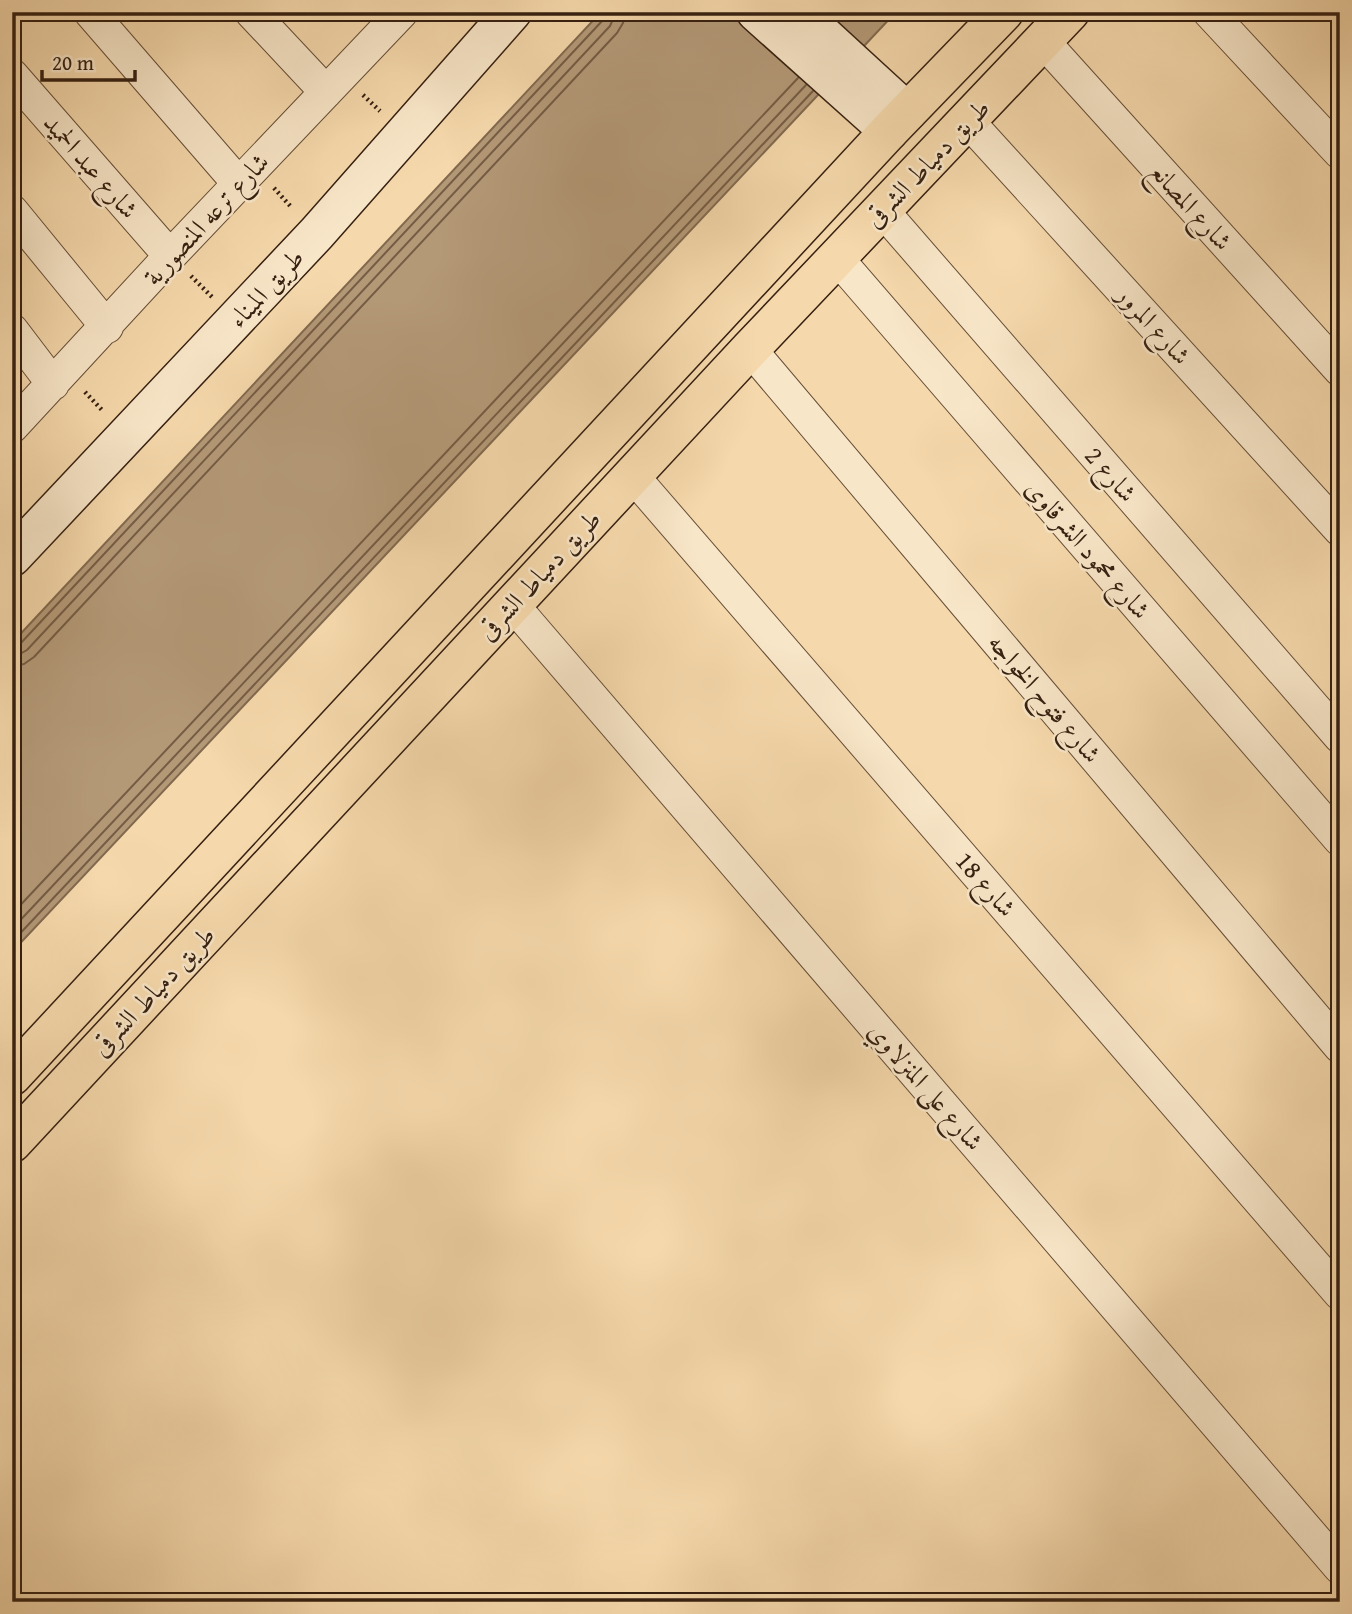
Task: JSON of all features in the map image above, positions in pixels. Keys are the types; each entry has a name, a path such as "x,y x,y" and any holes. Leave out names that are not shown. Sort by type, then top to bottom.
{"highway":[{"name":"طريق دمياط الشرقى","path":"12,1076 898,121 1004,12"},
{"name":"طريق دمياط الشرقى","path":"12,1143 632,475 1070,12"}],"street":[{"path":"90,12 247,176"},
{"path":"251,12 334,84"},
{"name":"شارع ترعه المنصورية","path":"12,427 402,12"},
{"name":"طريق الميناء","path":"12,557 317,233 512,12"},
{"path":"756,12 898,121"},
{"path":"798,12 898,121"},
{"path":"1209,12 1340,153"},
{"name":"شارع المصانع","path":"1043,41 1340,370"},
{"name":"شارع عبد الحميد","path":"12,75 170,256"},
{"name":"شارع المرور","path":"967,120 1340,530"},
{"name":"شارع 2","path":"882,210 1340,737"},
{"path":"12,211 107,327"},
{"name":"شارع محمود الشرقاوى","path":"837,258 1340,840"},
{"path":"12,330 59,378"},
{"name":"شارع فتوح الخواجه","path":"750,349 1340,1047"},
{"name":"شارع 18","path":"632,475 1340,1294"},
{"name":"شارع على المنزلاوي","path":"512,604 1340,1568"}],"path":[{"path":"334,84 404,134"},
{"path":"247,176 317,233"},
{"path":"170,256 235,320"},
{"path":"59,378 128,435"}],"water":[{"path":"601,12 896,12 12,952 12,643"}]}
